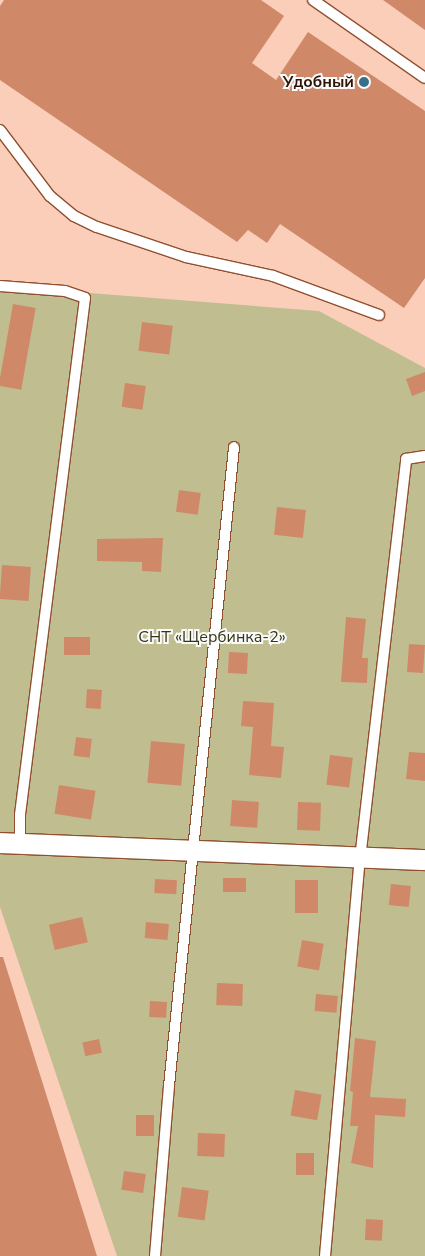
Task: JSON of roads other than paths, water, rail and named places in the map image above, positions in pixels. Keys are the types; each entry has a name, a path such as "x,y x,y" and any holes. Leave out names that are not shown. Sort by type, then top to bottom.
{"street":[{"path":"0,843 20,846 194,853 425,860"}],"lane":[{"path":"313,0 425,78"},
{"path":"0,130 50,196 74,216 97,227 186,257 273,276 379,315"},
{"path":"0,286 65,291 85,298 20,815 20,846"},
{"path":"155,1256 168,1086 194,853 234,447"},
{"path":"325,1256 360,859 406,460 425,456"}],"place":[{"name":"Удобный","path":"364,82"}],"park label":[{"name":"СНТ «Щербинка-2»","path":"212,637"}]}
